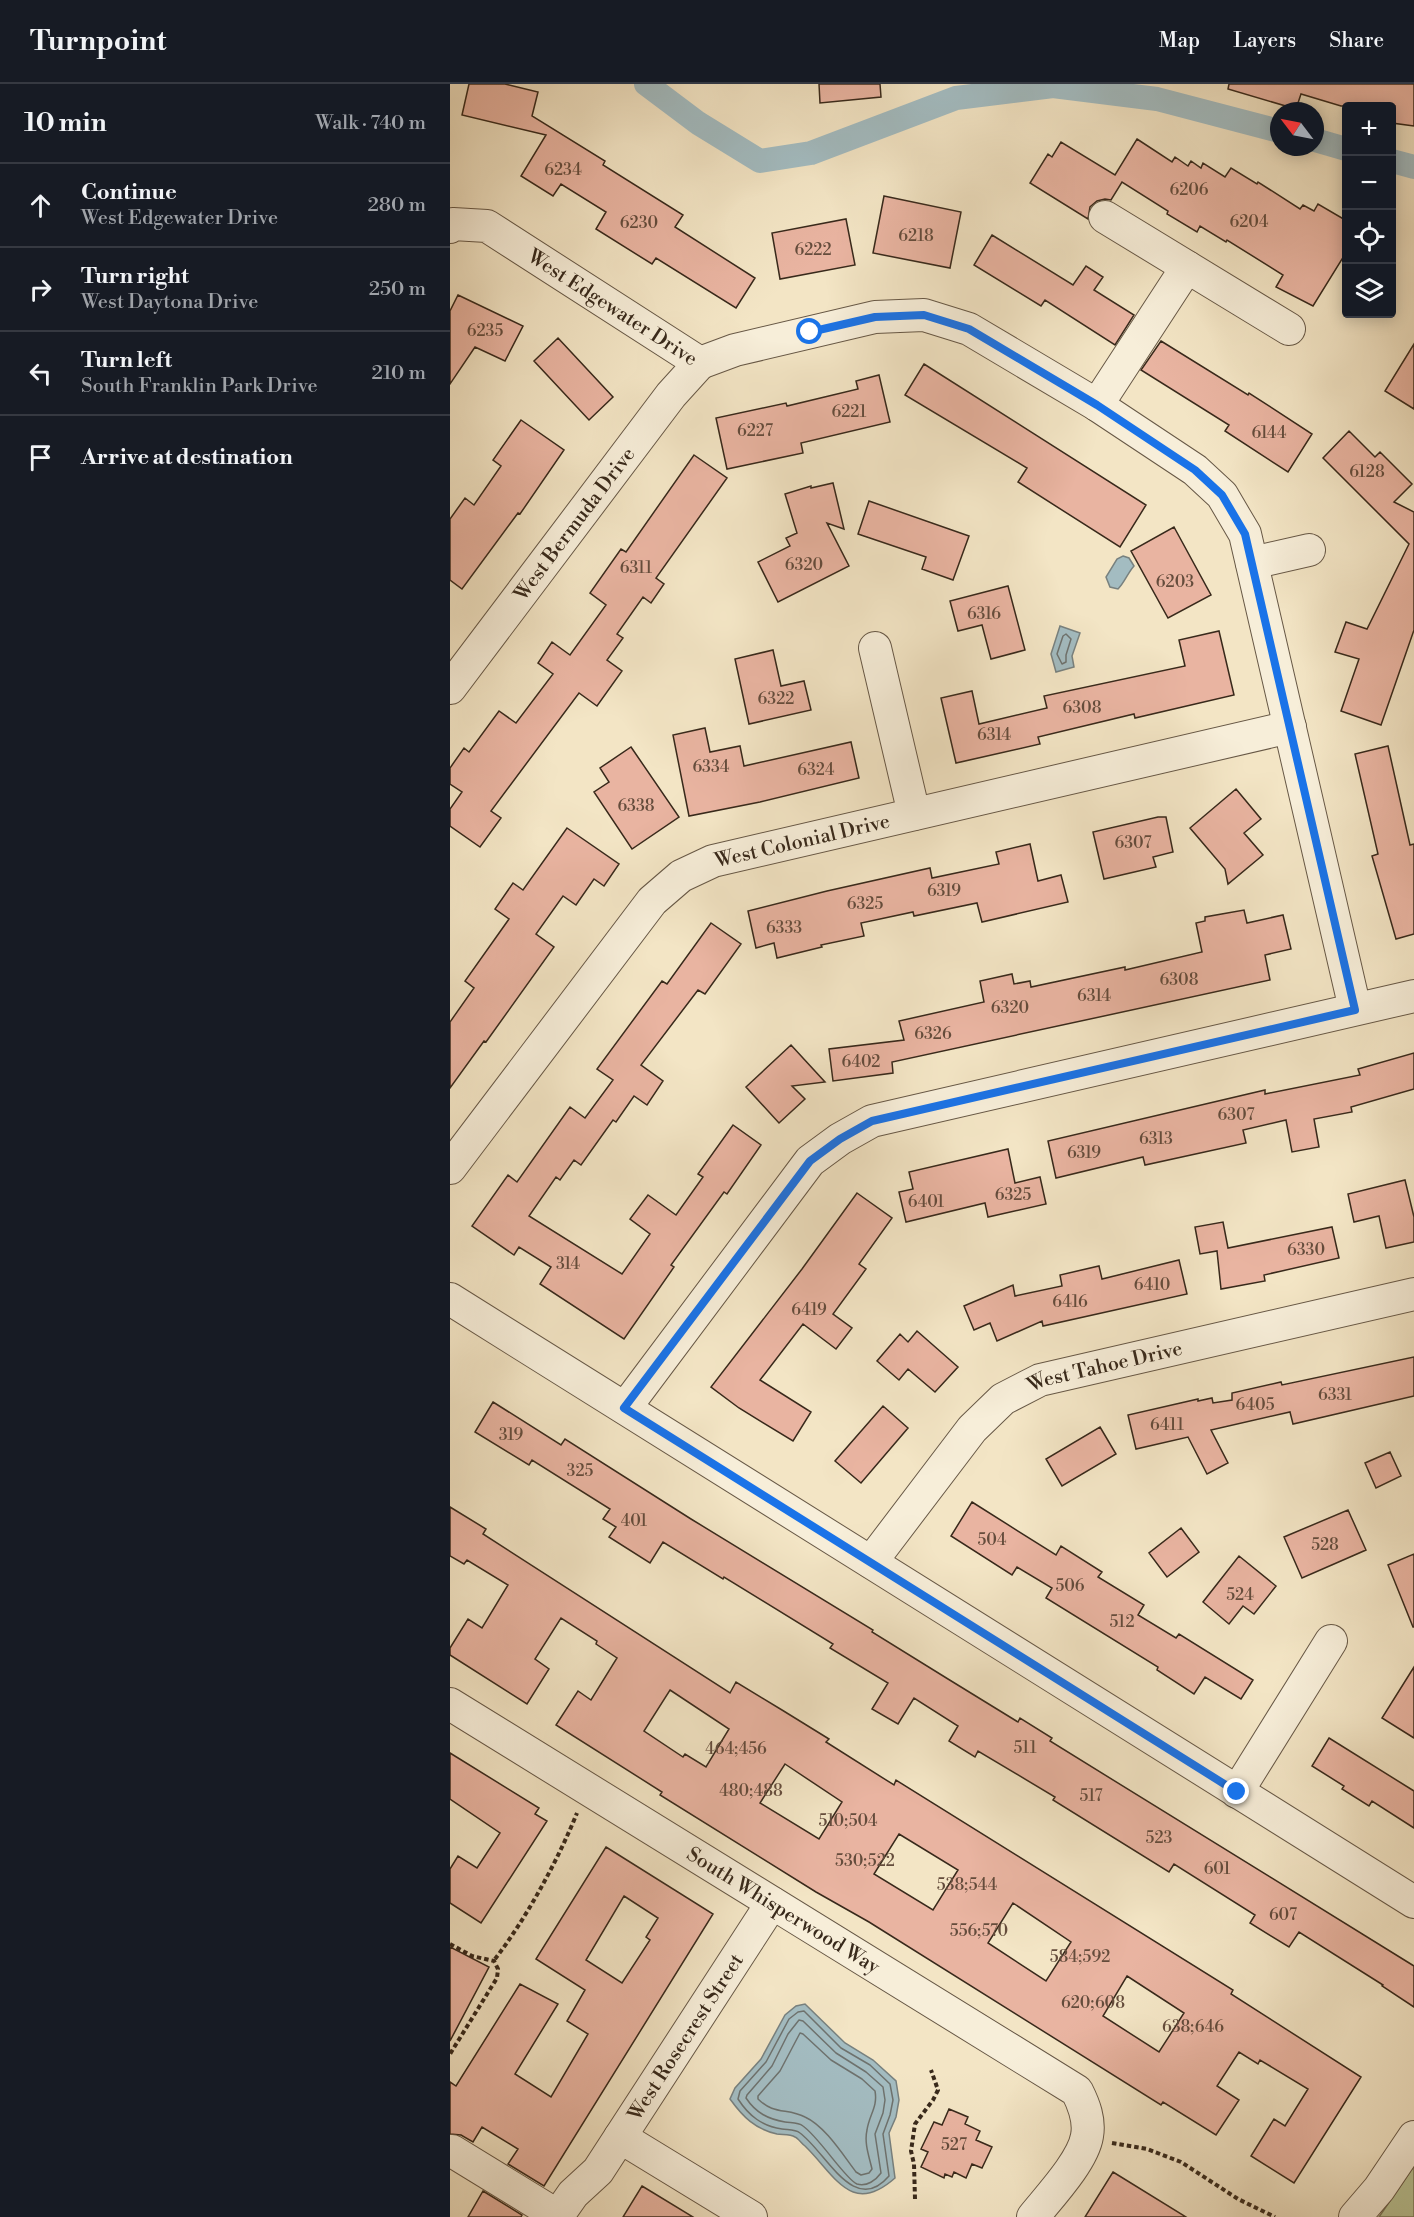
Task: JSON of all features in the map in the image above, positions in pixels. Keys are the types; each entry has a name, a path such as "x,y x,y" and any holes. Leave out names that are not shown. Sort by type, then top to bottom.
{"street":[{"path":"1105,217 1289,329"},
{"name":"West Edgewater Drive","path":"452,226 487,226 700,363 735,350 875,317 924,315 969,329 1097,405 1195,470 1222,495 1245,534 1355,1010"},
{"path":"1097,405 1187,267"},
{"name":"West Bermuda Drive","path":"450,688 671,395 700,363"},
{"path":"1252,563 1309,550"},
{"path":"874,648 914,814"},
{"name":"West Colonial Drive","path":"450,1168 652,901 681,876 713,861 1290,727"},
{"path":"624,1408 810,1161 840,1139 872,1121 1414,996"},
{"name":"West Tahoe Drive","path":"871,1562 972,1429 1003,1399 1040,1380 1414,1293"},
{"path":"450,1299 1414,1902"},
{"path":"1237,1792 1331,1641"},
{"name":"South Whisperwood Way","path":"450,1704 1077,2091 1095,2139"},
{"name":"West Rosecrest Street","path":"565,2217 573,2194 598,2171 772,1903"},
{"path":"620,2137 752,2217"},
{"path":"1355,2217 1378,2189 1414,2137"},
{"path":"1033,2217 1095,2139"},
{"path":"452,2151 565,2217"}],"path":[{"path":"495,1959 544,1880 570,1830 577,1811"},
{"path":"450,1944 472,1956 494,1961 498,1969 498,1978 450,2054"},
{"path":"915,2199 914,2164 911,2151 915,2124 938,2090 931,2070"},
{"path":"1095,2139 1147,2150 1181,2162 1238,2199 1275,2217"}],"green space":[{"path":"1414,2166 1414,2217 1379,2217"}],"water":[{"path":"1123,556 1129,558 1134,566 1118,589 1110,587 1106,577 1117,559"},
{"path":"1060,626 1080,633 1072,656 1074,667 1056,672 1051,654"},
{"path":"805,2004 845,2043 873,2060 896,2081 899,2100 896,2117 889,2133 895,2178 880,2189 867,2194 855,2193 845,2188 796,2138 791,2135 769,2132 756,2125 745,2117 730,2099 735,2088 761,2059 785,2015 796,2006"}],"building":[{"path":"469,84 505,84 538,92 532,116 605,161 603,165 683,215 675,227 755,278 736,308 656,258 652,264 596,229 606,212 561,184 553,196 521,176 546,135 462,115"},
{"path":"819,84 880,84 881,97 820,103"},
{"path":"1229,84 1414,84 1414,126 1396,124 1396,102 1342,102 1341,106 1301,94 1298,102 1272,102 1228,89"},
{"path":"1137,139 1172,162 1175,157 1188,166 1191,161 1201,168 1203,163 1225,177 1231,168 1300,209 1303,205 1314,211 1318,204 1342,218 1342,259 1313,306 1276,287 1283,275 1200,226 1197,232 1122,182 1111,200 1097,201 1090,207 1088,219 1030,183 1048,154 1052,157 1061,142 1115,175"},
{"path":"884,196 961,212 950,268 873,253"},
{"path":"846,219 855,265 780,279 772,233"},
{"path":"992,235 1073,285 1086,266 1103,277 1094,290 1134,315 1115,345 1045,300 1041,306 974,265"},
{"path":"458,295 523,326 505,361 475,347 450,384 450,311"},
{"path":"558,338 613,397 589,420 534,361"},
{"path":"1161,341 1248,395 1249,393 1312,434 1288,472 1225,431 1229,425 1141,370"},
{"path":"1414,344 1414,409 1385,391"},
{"path":"924,364 1146,505 1120,547 1018,482 1027,468 905,395"},
{"path":"879,375 890,422 801,443 803,453 727,469 716,418 786,403 787,406 858,389 856,381"},
{"path":"521,420 564,450 520,514 518,513 462,589 450,580 450,519 465,498 474,505 501,466 493,460"},
{"path":"1349,431 1375,457 1380,452 1412,484 1394,502 1414,512 1414,630 1381,725 1341,711 1359,659 1335,652 1346,622 1367,629 1409,544 1323,458"},
{"path":"694,455 727,478 656,578 664,584 651,603 643,597 617,634 623,638 607,660 622,671 597,706 579,693 491,811 501,818 480,847 450,826 450,809 462,792 450,784 450,768 464,748 469,752 499,711 516,723 553,674 538,663 552,642 570,655 606,605 590,593 621,549 626,552"},
{"path":"833,483 844,529 827,523 849,566 778,602 758,562 790,546 786,538 797,533 785,494 811,486 811,488"},
{"path":"869,501 969,536 953,580 922,569 926,557 858,534"},
{"path":"1174,527 1211,595 1168,618 1131,551"},
{"path":"1008,586 1025,650 991,659 982,625 958,631 950,601"},
{"path":"1219,631 1234,695 1135,718 1134,714 1038,737 1040,744 956,763 941,698 972,691 979,724 1047,708 1044,696 1185,666 1179,640"},
{"path":"773,650 781,686 804,681 811,710 749,724 735,659"},
{"path":"705,728 710,752 740,746 744,766 851,742 859,778 760,802 689,816 673,735"},
{"path":"1388,746 1410,845 1414,844 1414,934 1396,939 1372,856 1378,854 1355,754"},
{"path":"631,747 679,817 632,849 594,792 609,782 600,768"},
{"path":"1236,789 1261,819 1244,833 1263,855 1228,884 1225,869 1190,828"},
{"path":"1166,817 1173,852 1153,857 1156,867 1104,879 1093,832"},
{"path":"567,828 619,864 604,886 594,879 576,905 563,896 536,934 554,947 450,1088 450,1022 474,988 465,981 509,919 495,909 513,883 523,890"},
{"path":"1030,844 1038,881 1061,875 1068,902 982,922 977,903 914,916 913,912 861,923 864,936 821,945 822,947 777,958 774,943 756,948 748,911 930,868 932,878 999,864 996,852"},
{"path":"1244,910 1247,923 1283,915 1291,949 1265,955 1270,980 892,1062 893,1073 833,1081 829,1049 904,1040 899,1021 984,1002 980,981 1012,974 1014,984 1030,981 1031,987 1125,967 1125,970 1202,952 1196,923 1205,921 1205,917"},
{"path":"711,923 741,944 705,994 698,990 641,1065 663,1081 647,1105 634,1096 616,1122 613,1120 581,1165 574,1160 560,1180 556,1177 529,1216 622,1274 650,1234 630,1219 648,1195 676,1215 703,1177 698,1174 733,1125 761,1145 727,1194 724,1192 671,1265 674,1267 624,1339 540,1284 551,1267 519,1247 514,1255 472,1226 508,1175 517,1182 570,1107 585,1118 613,1080 597,1069 662,981 667,984"},
{"path":"791,1045 825,1082 792,1086 805,1099 779,1123 746,1087"},
{"path":"1414,1053 1414,1089 1351,1107 1352,1112 1314,1119 1319,1147 1292,1152 1286,1120 1243,1130 1246,1143 1145,1165 1143,1157 1056,1178 1048,1141 1265,1090 1265,1094 1360,1075 1358,1069"},
{"path":"1008,1149 1015,1183 1040,1177 1046,1204 988,1217 985,1203 906,1222 899,1192 913,1189 909,1172"},
{"path":"1405,1180 1414,1217 1414,1242 1386,1248 1379,1216 1354,1222 1348,1194"},
{"path":"857,1193 892,1218 859,1264 866,1269 833,1314 852,1328 836,1349 803,1324 760,1380 811,1412 793,1441 739,1408 711,1387"},
{"path":"1223,1222 1228,1248 1332,1227 1339,1258 1264,1275 1265,1281 1221,1289 1217,1251 1200,1254 1195,1227"},
{"path":"1179,1260 1187,1294 1043,1326 1042,1321 997,1341 990,1323 974,1330 964,1306 1013,1285 1015,1296 1062,1286 1060,1275 1099,1266 1102,1279"},
{"path":"917,1331 958,1367 935,1392 908,1369 899,1380 877,1361 900,1334 908,1342"},
{"path":"1414,1357 1414,1396 1293,1424 1290,1412 1211,1430 1228,1463 1207,1474 1188,1437 1136,1449 1128,1415 1198,1399 1198,1401 1212,1398 1213,1403 1232,1400 1232,1393 1281,1382 1282,1385"},
{"path":"493,1402 561,1445 565,1439 1018,1722 1020,1718 1052,1738 1050,1741 1414,1966 1414,2007 1299,1932 1289,1947 1250,1923 1255,1915 1174,1864 1169,1872 1053,1800 1055,1797 978,1751 975,1757 949,1741 958,1726 914,1698 898,1724 872,1709 888,1683 830,1648 833,1644 724,1577 723,1579 663,1542 650,1563 609,1537 616,1527 603,1519 610,1509 532,1460 529,1465 475,1432"},
{"path":"883,1406 908,1428 861,1483 835,1461"},
{"path":"1100,1427 1116,1454 1062,1486 1046,1459"},
{"path":"1390,1452 1401,1476 1376,1488 1365,1463"},
{"path":"972,1502 1056,1555 1061,1546 1102,1572 1098,1577 1144,1605 1138,1615 1176,1638 1179,1634 1253,1680 1241,1699 1205,1677 1194,1694 1157,1670 1158,1667 1046,1598 1052,1588 1017,1567 1012,1575 951,1536"},
{"path":"450,1507 486,1529 483,1534 730,1693 736,1682 829,1739 826,1742 894,1785 896,1780 1233,1990 1231,1994 1361,2077 1294,2183 1251,2156 1274,2119 1285,2126 1308,2089 1260,2060 1258,2064 1239,2052 1217,2086 1239,2100 1216,2135 1163,2102 1161,2105 869,1922 816,1892 660,1795 662,1792 556,1725 578,1691 591,1700 617,1658 596,1644 597,1641 561,1618 535,1659 549,1669 527,1704 450,1655 450,1648 468,1619 482,1628 508,1585 467,1560 464,1564 450,1556","holes":["670,1690 729,1729 706,1767 685,1754 683,1757 644,1731","785,1764 842,1802 819,1839 760,1803","899,1834 958,1870 933,1910 874,1874","1013,1903 1071,1942 1046,1981 988,1943","1127,1976 1184,2013 1159,2052 1103,2016"]},
{"path":"1348,1510 1366,1550 1302,1578 1284,1537"},
{"path":"1181,1528 1199,1552 1167,1577 1149,1553"},
{"path":"1414,1554 1414,1627 1413,1627 1388,1565"},
{"path":"1239,1556 1276,1586 1254,1614 1243,1606 1229,1624 1203,1602"},
{"path":"1414,1667 1414,1738 1382,1718"},
{"path":"1329,1738 1414,1791 1414,1828 1372,1801 1369,1806 1342,1789 1344,1786 1312,1766"},
{"path":"450,1753 539,1808 535,1814 547,1821 481,1923 450,1903 450,1869 458,1856 477,1868 500,1833 450,1799"},
{"path":"606,1847 713,1914 544,2186 508,2164 518,2149 482,2127 473,2142 461,2135 450,2134 450,2082 456,2086 520,1984 558,2004 515,2074 551,2097 588,2034 567,2021 585,1990 536,1959","holes":["624,1896 658,1918 646,1937 650,1940 622,1983 586,1960"]},
{"path":"450,1947 489,1967 450,2041"},
{"path":"949,2109 968,2117 965,2124 980,2131 976,2140 992,2147 982,2168 972,2164 966,2178 954,2172 952,2177 945,2174 944,2178 921,2167 928,2152 921,2149 934,2122 942,2125"},
{"path":"1113,2172 1186,2217 1085,2217"},
{"path":"642,2186 693,2217 623,2217"},
{"path":"483,2191 522,2215 521,2217 468,2217"}],"waterway":[{"path":"646,84 698,123 760,161 811,153 956,98 1053,86 1157,99 1270,129"},
{"path":"1324,143 1342,148"},
{"path":"1396,162 1414,167"}],"route":[{"path":"810,332 875,317 924,315 969,329 1097,405 1195,470 1222,495 1245,534 1355,1010 872,1121 840,1139 810,1161 624,1408 1237,1792"}]}
